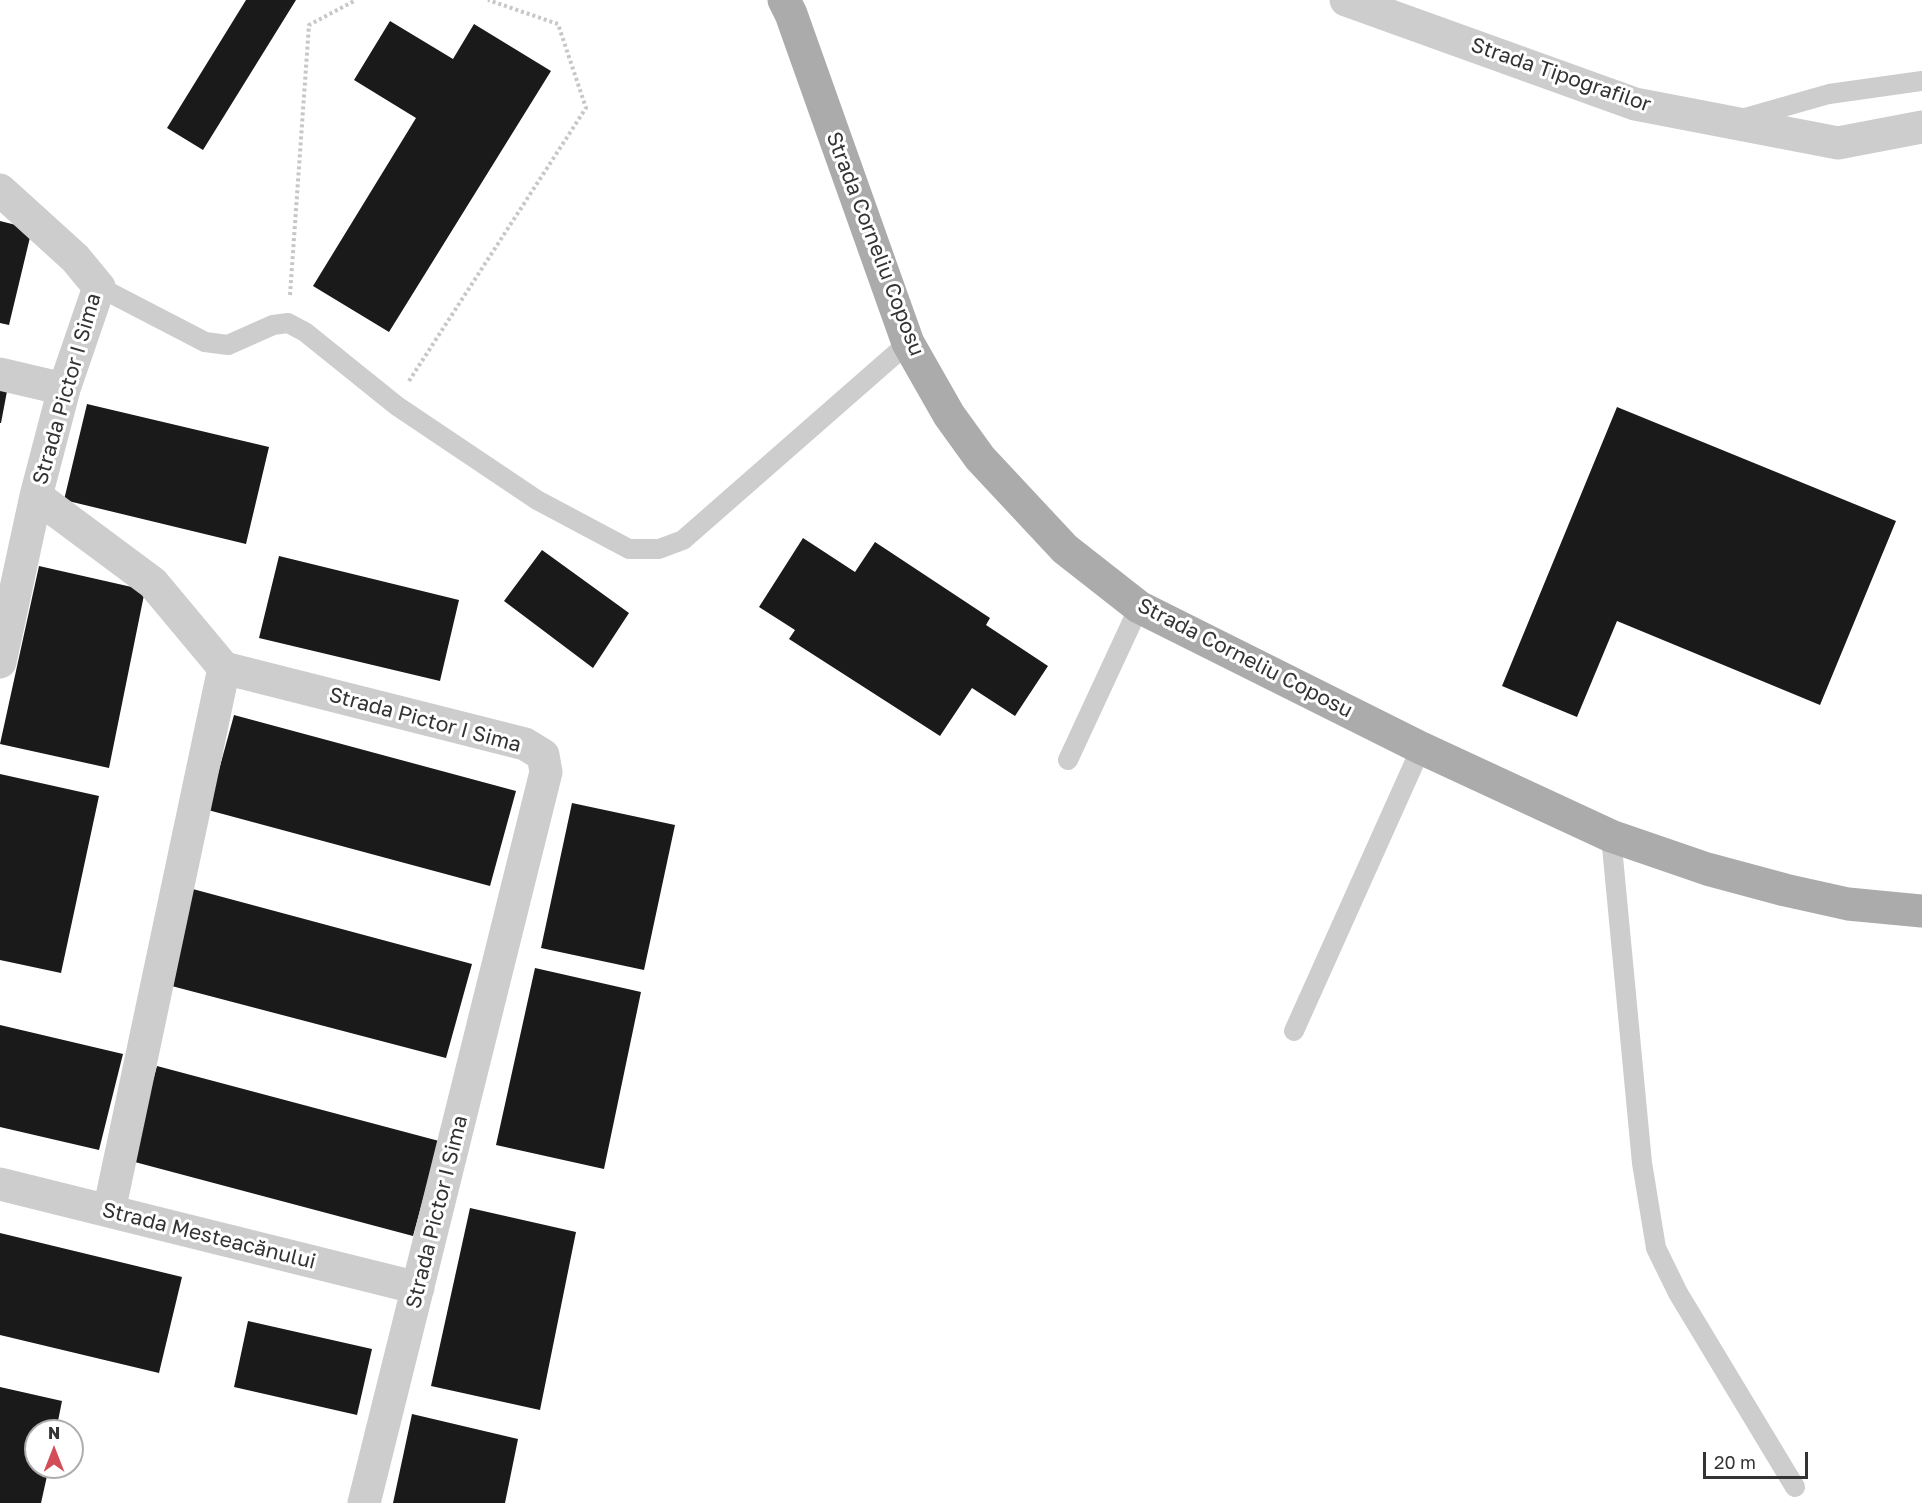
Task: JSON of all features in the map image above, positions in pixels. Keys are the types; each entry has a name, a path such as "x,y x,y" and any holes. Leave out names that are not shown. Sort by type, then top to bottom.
{"main road":[{"name":"Strada Corneliu Coposu","path":"784,0 791,14 908,343 949,415 980,458 1065,549 1139,607 1421,748 1611,836 1707,869 1785,890 1848,904 1922,911"}],"street":[{"name":"Strada Tipografilor","path":"1346,0 1635,104 1838,143 1922,127"},
{"name":"Strada Pictor I Sima","path":"0,190 75,258 99,288 64,389 36,496 153,583 224,668 525,744 543,755 546,772 364,1503"},
{"path":"0,374 64,389"},
{"path":"0,662 36,496"},
{"path":"109,1211 224,668"},
{"name":"Strada Mesteacănului","path":"0,1184 418,1288"}],"lane":[{"path":"1726,123 1829,94 1922,81"},
{"path":"99,288 204,342 228,345 273,325 288,323 305,332 397,406 537,500 629,549 658,549 683,540 908,343"},
{"path":"1068,760 1139,607"},
{"path":"1294,1031 1421,748"},
{"path":"1611,836 1642,1163 1656,1248 1678,1293 1794,1487"}],"path":[{"path":"288,323 309,26 356,0"},
{"path":"397,406 410,380 586,108 558,24 488,0"}],"building":[{"path":"246,0 296,0 203,150 167,128"},
{"path":"390,21 453,59 474,24 551,71 389,332 313,286 416,118 354,80"},
{"path":"0,221 32,229 9,325 0,323"},
{"path":"0,384 8,386 1,423 0,423"},
{"path":"87,404 269,447 246,544 64,500"},
{"path":"1617,407 1896,521 1820,705 1617,621 1577,717 1502,686"},
{"path":"803,538 855,572 875,542 990,618 986,625 1048,666 1015,716 972,688 940,736 789,639 795,630 759,607"},
{"path":"542,550 629,613 593,668 504,601"},
{"path":"279,556 459,600 440,681 259,638"},
{"path":"39,566 145,590 109,768 0,744"},
{"path":"234,715 516,791 490,886 208,810"},
{"path":"0,774 99,796 61,973 0,960"},
{"path":"572,803 675,825 644,970 541,948"},
{"path":"189,888 472,964 446,1058 164,984"},
{"path":"535,968 641,992 604,1169 496,1145"},
{"path":"0,1025 123,1054 99,1150 0,1127"},
{"path":"157,1066 439,1141 413,1236 131,1161"},
{"path":"470,1208 576,1232 540,1410 431,1386"},
{"path":"0,1233 182,1277 159,1373 0,1335"},
{"path":"248,1321 372,1349 357,1415 234,1387"},
{"path":"0,1387 62,1401 58,1419 24,1419 24,1479 46,1479 41,1503 0,1503"},
{"path":"412,1414 518,1439 505,1503 393,1503"}]}
